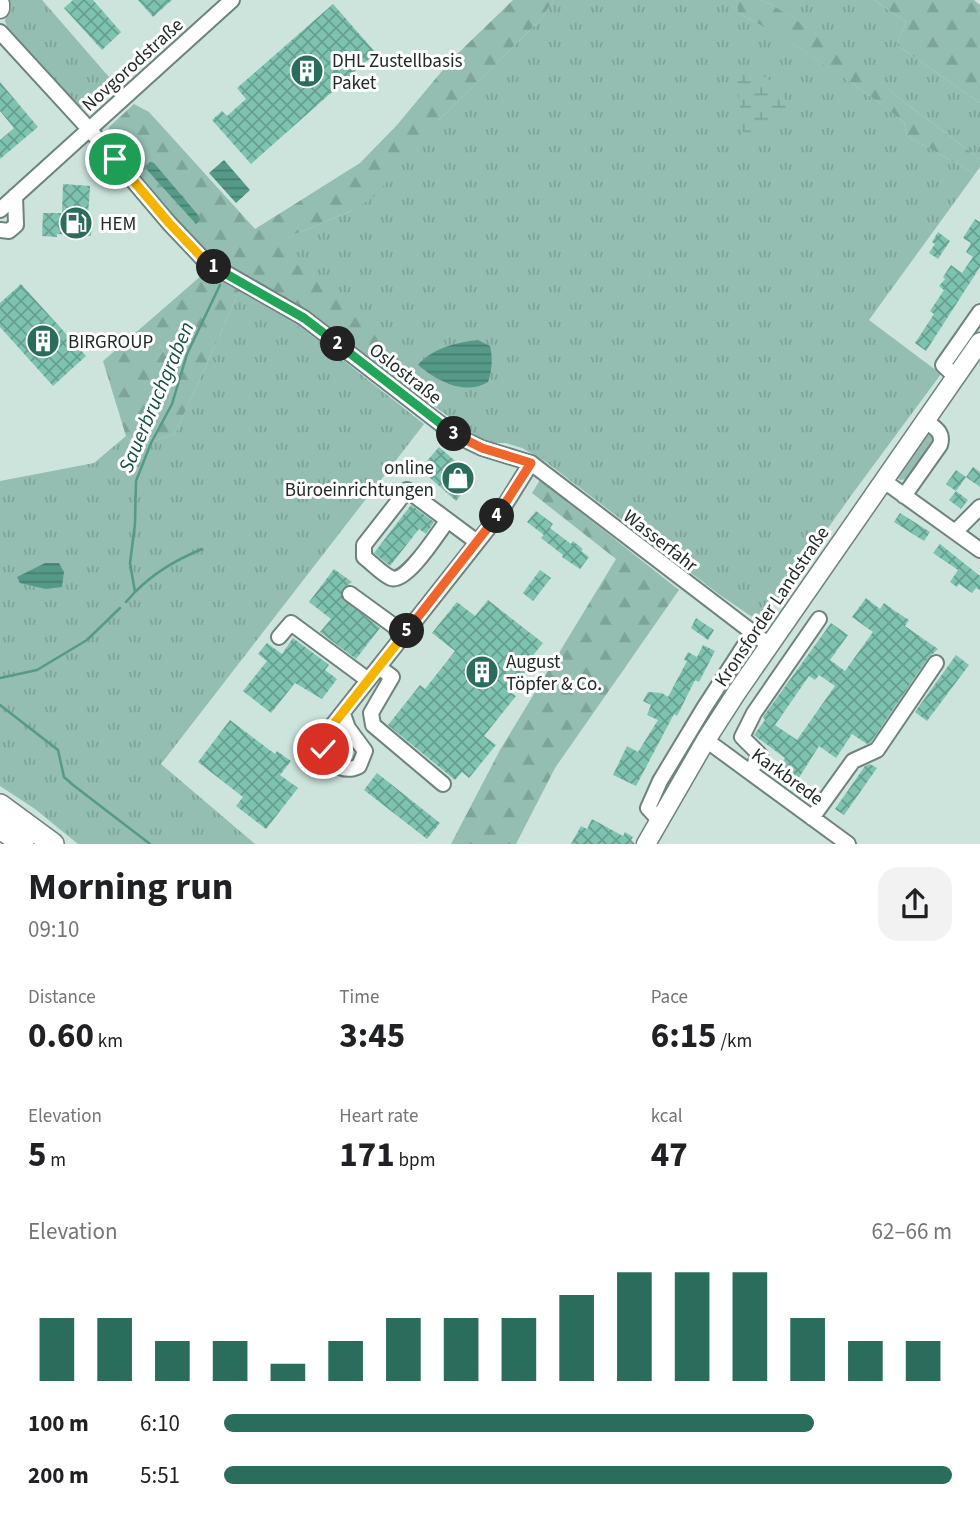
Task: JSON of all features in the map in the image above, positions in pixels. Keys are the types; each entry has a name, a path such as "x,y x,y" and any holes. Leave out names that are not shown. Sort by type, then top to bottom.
{"highway":[{"path":"0,805 53,844"},
{"path":"0,828 23,844"}],"main road":[{"path":"0,4 0,9"},
{"name":"Kronsforder Landstraße","path":"646,844 706,740 769,645 980,342"}],"street":[{"name":"Novgorodstraße","path":"0,211 232,0"},
{"name":"Oslostraße","path":"0,32 205,261 304,318 455,435 482,448 531,463"},
{"path":"1,234 16,225 15,196"},
{"path":"956,377 943,365 980,312"},
{"path":"904,496 942,439 941,433 926,421"},
{"path":"343,714 498,516 531,463"},
{"name":"Wasserfahr","path":"531,463 769,645"},
{"path":"884,481 980,550"},
{"path":"447,521 408,573 398,578 391,578 364,557 364,545 407,490 477,542"},
{"path":"956,531 980,507"},
{"path":"350,594 394,626 402,637"},
{"path":"750,772 760,755 742,737 754,713 819,619"},
{"path":"279,638 291,623 368,681"},
{"name":"Kronsforder Landstraße","path":"659,820 648,808 660,781 752,634"},
{"path":"812,818 853,761 877,750 936,663"},
{"path":"379,667 391,677 371,713 373,725 443,784"},
{"name":"Karkbrede","path":"706,740 848,844"}],"green space":[{"path":"8,0 42,0 116,85 91,107 78,107 8,30 5,21"},
{"path":"513,0 554,0 540,20 440,119 375,196 353,210 291,236 280,249 402,347 406,360 394,378 286,299 212,256 140,181 108,141 109,127 134,104 149,112 255,229 360,163 397,125 452,59"},
{"path":"554,0 738,0 738,13 803,50 864,92 904,122 907,136 975,174 869,320 941,374 761,623 720,595 546,462 522,448 506,443 493,443 476,436 394,378 406,360 279,249 291,236 353,210 540,20"},
{"path":"738,0 759,0 771,4 846,52 903,101 980,159 980,167 975,174 907,136 904,122 864,92 802,50 738,13"},
{"path":"759,0 874,0 906,22 897,45 980,103 980,159 903,101 845,52 771,4"},
{"path":"874,0 974,0 980,5 980,103 897,45 906,22"},
{"path":"736,69 772,82 787,104 781,119 744,144"},
{"path":"202,275 219,278 240,290 175,434 134,448 126,436 103,361"},
{"path":"240,290 301,327 424,424 161,764 255,844 78,844 35,809 0,786 0,481 94,463 126,436 134,448 175,434"},
{"path":"926,430 935,437 934,442 908,479 900,480 896,477"},
{"path":"540,480 679,590 555,768 516,844 451,844 500,750 616,559 532,493"}],"shaded area":[{"path":"224,160 250,190 236,203 209,173"},
{"path":"150,162 154,163 198,215 200,220 196,224 148,171 146,166"},
{"path":"478,340 490,346 492,360 488,382 479,386 470,388 452,385 418,365 423,359 445,347"},
{"path":"45,563 59,563 64,572 62,587 46,589 20,583 17,577"}],"building":[{"path":"73,0 93,0 121,32 102,50 64,8"},
{"path":"138,0 172,0 153,17"},
{"name":"DHL Zustellbasis Paket","path":"333,4 376,53 251,164 212,120 222,111 227,116 246,99 237,88"},
{"path":"0,82 38,127 0,159 0,140 14,128 0,111"},
{"path":"63,184 90,186 88,216 92,216 91,236 42,236 43,213 62,213"},
{"path":"975,219 980,222 980,267 926,351 915,343 934,314 930,311 944,290 939,286 951,265 962,273 973,257 966,252 971,243 963,238"},
{"path":"938,232 950,241 938,259 929,253"},
{"name":"BIRGROUP","path":"21,284 86,356 53,386 0,327 0,303"},
{"path":"439,447 475,478 456,501 420,469"},
{"path":"973,467 980,472 980,487 966,477"},
{"path":"956,470 966,477 956,491 946,484"},
{"path":"956,491 968,500 961,509 949,500"},
{"path":"411,505 434,522 426,534 419,529 390,566 374,553"},
{"path":"536,511 553,524 550,528 571,544 573,541 583,549 581,551 589,557 580,569 562,557 563,555 541,538 544,535 527,522"},
{"path":"900,513 930,532 924,541 894,522"},
{"path":"940,544 980,576 980,590 976,588 972,593 959,584 957,587 950,582 958,570 933,553"},
{"path":"334,569 352,582 342,589 342,598 380,628 356,659 320,632 331,619 309,602"},
{"path":"540,570 551,578 533,601 523,593"},
{"path":"866,598 880,609 884,603 909,620 905,626 938,649 928,658 871,742 867,744 852,734 836,758 819,746 795,784 776,771 785,758 754,735 765,720 763,717 831,623 848,635 830,660 845,671 873,632 852,617","holes":["819,675 835,686 797,740 775,725 809,676 815,680"]},
{"path":"488,600 543,643 530,659 533,662 510,692 516,696 484,736 496,745 469,778 462,772 455,780 388,725 420,685 425,689 455,651 432,633 457,602 475,616"},
{"path":"696,618 714,630 708,640 691,628"},
{"path":"293,638 329,665 325,670 337,679 322,699 295,683 271,713 243,691 267,661 258,654 267,643 282,654"},
{"path":"703,645 715,651 699,682 695,680 677,716 674,714 636,786 613,775 627,746 638,752 658,720 647,715 651,705 643,701 648,692 662,693 668,697 687,661 684,660 688,652 697,657"},
{"path":"956,655 969,665 927,721 915,712"},
{"path":"230,720 275,754 277,751 291,761 280,775 298,788 266,829 236,806 243,797 198,762"},
{"path":"870,764 877,768 844,815 835,809 865,766"},
{"path":"377,773 440,823 427,839 364,790"},
{"path":"592,819 623,836 625,832 633,837 631,840 635,844 571,844 581,826 587,829"}],"waterway":[{"name":"Sauerbruchgraben","path":"126,602 135,592 130,563 135,524 136,481 151,443 172,404 187,354 220,285"},
{"path":"135,592 166,567 202,549"},
{"name":"Sauerbruchgraben","path":"0,678 37,670 87,640 120,608"},
{"path":"0,705 58,750 64,777 150,844"}],"place":[{"name":"DHL Zustellbasis Paket","path":"307,71"},
{"name":"HEM","path":"76,223"},
{"name":"BIRGROUP","path":"43,341"},
{"name":"online Büroeinrichtungen","path":"458,478"},
{"name":"August Töpfer & Co.","path":"482,672"}],"route":[{"path":"115,159 205,261 304,318 455,435 482,448 531,463 498,516 333,724 323,742 323,749"}]}
